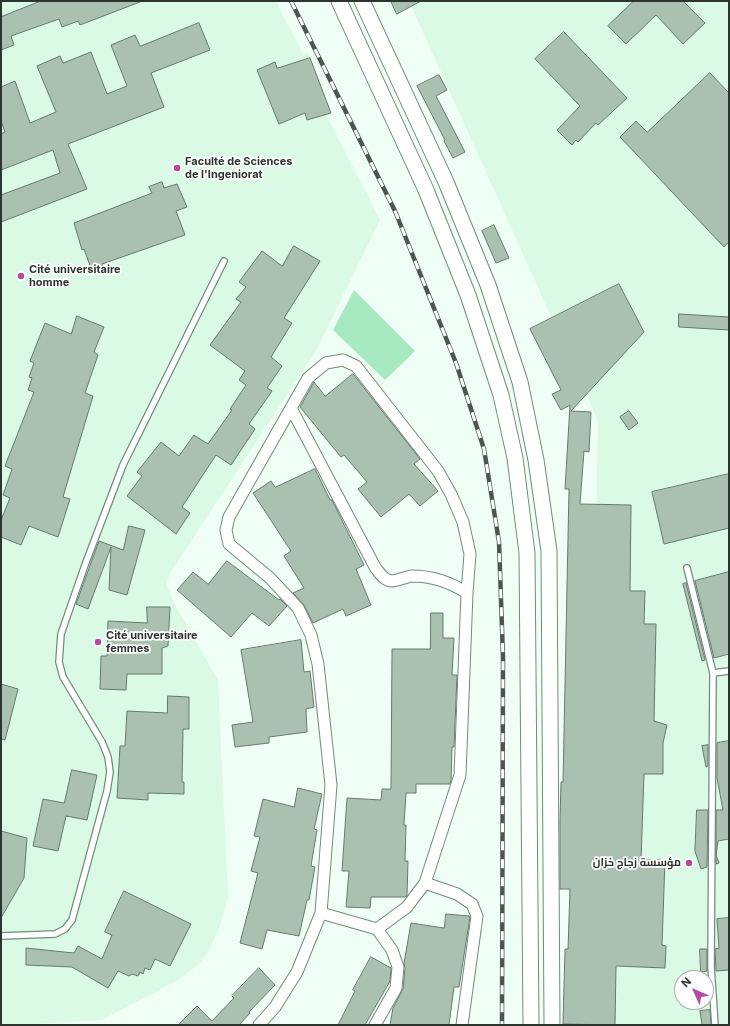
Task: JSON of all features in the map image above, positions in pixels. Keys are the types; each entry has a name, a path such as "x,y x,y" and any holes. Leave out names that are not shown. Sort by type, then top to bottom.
{"main road":[{"path":"339,1 426,190 468,295 501,395 515,458 526,553 531,1025"},
{"path":"362,1 446,182 488,285 520,382 536,460 549,551 552,1025"}],"street":[{"path":"259,1025 275,1006 297,972 321,913 331,785 316,657 311,636 298,608 270,578 229,544 226,530 229,517 308,378 326,362 343,360 356,366 438,471 451,494 463,522 470,554 467,593 460,775 425,883 407,907 377,929"},
{"path":"291,408 375,567 383,578 390,581 411,576 430,577 444,580 467,593"},
{"path":"425,883 456,894 472,904 478,916 462,1025"},
{"path":"321,913 377,929 392,950 398,967 396,988 375,1025"}],"lane":[{"path":"1,936 56,934 64,929 72,920 107,790 110,772 108,757 102,742 63,677 59,662 62,634 85,565 124,465 224,261"},
{"path":"687,568 713,673 711,966 715,1025"},
{"path":"713,673 729,671"}],"shaded area":[{"name":"Cité universitaire femmes","path":"1,1 276,1 303,54 308,52 331,113 327,116 380,220 316,351 172,570 166,583 174,603 218,680 228,898 221,923 209,951 198,965 178,980 102,1020 21,1025 1,1025"},
{"path":"409,1 729,1 729,1025 585,1025 598,421"}],"green space":[{"path":"354,290 415,351 385,380 333,330"}],"building":[{"path":"41,1 140,2 80,25 78,21 62,27 59,19 11,36 14,45 1,50 1,14 2,16"},
{"path":"391,1 421,1 397,14"},
{"path":"634,1 683,1 705,23 683,44 656,15 626,44 608,26"},
{"path":"199,23 210,50 151,73 164,107 68,144 87,189 1,222 1,195 60,173 53,150 1,170 1,134 5,132 1,121 1,87 15,81 30,123 56,112 37,66 60,56 63,63 91,52 107,94 127,86 111,45 135,35 140,46"},
{"path":"564,32 627,98 598,125 596,123 578,142 576,140 572,145 557,130 580,106 535,59"},
{"path":"310,58 331,113 307,120 305,113 279,124 257,70 275,62 277,68"},
{"path":"710,73 729,93 729,242 724,247 620,137 636,121 647,132"},
{"path":"439,75 447,90 436,96 465,152 453,158 417,86"},
{"path":"162,182 164,188 177,184 187,207 176,211 185,235 102,264 103,267 92,271 84,249 82,250 74,223 152,193 149,187"},
{"path":"494,225 509,258 496,263 482,231"},
{"path":"294,246 320,261 284,318 292,323 271,357 282,366 267,388 272,391 249,424 255,429 231,465 216,455 182,507 190,513 176,534 127,496 142,476 137,472 161,442 179,456 194,435 208,444 232,410 230,409 246,385 239,380 245,371 210,345 241,302 236,299 246,287 239,282 262,251 282,266"},
{"path":"619,284 644,332 571,411 591,412 589,452 584,451 580,504 631,505 630,591 645,591 644,624 656,624 654,721 667,725 663,743 663,774 644,774 641,860 665,860 662,945 666,946 665,968 616,966 615,1025 563,1024 565,949 568,949 570,889 560,889 560,821 561,782 563,782 569,489 565,489 570,405 561,410 552,394 561,390 530,329"},
{"path":"679,314 729,317 729,330 679,327"},
{"path":"77,316 104,327 94,352 98,355 85,393 93,396 63,497 70,499 58,537 29,526 21,545 1,537 1,520 10,498 3,495 12,469 5,466 34,392 28,390 32,378 29,377 34,363 30,361 45,323 71,334"},
{"path":"353,374 420,459 414,464 438,491 420,506 409,494 381,517 358,489 367,482 344,455 341,457 300,407 314,382 325,396"},
{"path":"629,411 638,423 629,430 620,417"},
{"path":"315,469 364,565 356,569 371,605 346,616 343,609 313,623 304,605 293,593 304,588 284,556 291,551 253,493 271,481 275,487"},
{"path":"729,474 729,528 664,544 652,492"},
{"path":"129,526 145,530 127,595 109,590 111,547 88,609 76,604 99,541 123,550"},
{"path":"227,561 279,600 280,599 287,606 269,626 252,613 231,637 177,590 193,572 208,584"},
{"path":"729,572 729,654 714,658 695,581"},
{"path":"686,583 705,660 702,661 683,584"},
{"path":"147,607 170,607 168,646 162,648 162,674 127,674 126,690 100,689 101,656 107,656 108,621 147,623"},
{"path":"431,613 443,613 443,638 454,638 452,675 457,675 451,781 450,784 416,784 416,793 406,793 404,825 406,825 405,861 408,861 407,896 371,897 370,908 346,907 349,871 342,871 347,798 381,800 382,789 391,789 392,649 430,649"},
{"path":"301,640 304,672 310,671 314,707 306,709 307,732 269,737 269,743 235,747 232,725 253,722 241,650"},
{"path":"1,684 18,689 5,740 1,739"},
{"path":"168,696 189,697 189,729 183,729 182,782 184,782 184,794 148,793 148,800 117,798 120,746 125,746 127,711 167,713"},
{"path":"729,741 729,839 718,841 716,855 716,810 723,810 717,778 717,743"},
{"path":"708,745 708,766 706,767 702,746"},
{"path":"72,770 97,775 87,820 66,816 58,851 33,846 43,799 64,803"},
{"path":"298,788 322,794 314,829 317,830 311,866 315,867 309,900 307,900 299,936 267,930 262,949 240,943 258,873 251,871 260,837 254,836 263,799 294,807"},
{"path":"697,810 708,810 707,867 701,869 695,851"},
{"path":"1,831 27,838 24,878 1,918"},
{"path":"716,855 719,863 716,864"},
{"path":"124,891 191,924 170,966 155,959 150,970 145,968 143,974 140,972 138,976 132,974 129,976 118,971 108,988 72,967 26,965 26,948 74,953 78,946 102,959 112,935 105,932"},
{"path":"446,914 470,917 459,987 454,987 449,1025 390,1025 393,1008 403,989 404,963 411,923 444,928"},
{"path":"729,918 729,970 716,971 715,949 719,948 717,919"},
{"path":"700,949 707,949 707,970 701,970"},
{"path":"371,957 391,968 390,981 365,1025 338,1025 355,991 353,990"},
{"path":"259,968 275,985 249,1012 250,1013 239,1025 178,1025 197,1006 212,1021 234,998 232,996"},
{"path":"710,1010 711,1025 702,1025 700,1011"}],"railway":[{"path":"291,1 395,211 456,363 484,449 499,542 503,657 502,1025"}],"place":[{"name":"Faculté de Sciences de l'Ingeniorat","path":"177,168"},
{"name":"Cité universitaire homme","path":"21,276"},
{"name":"Cité universitaire femmes","path":"98,642"},
{"name":"مؤسسة زجاج خزان","path":"689,863"}]}
